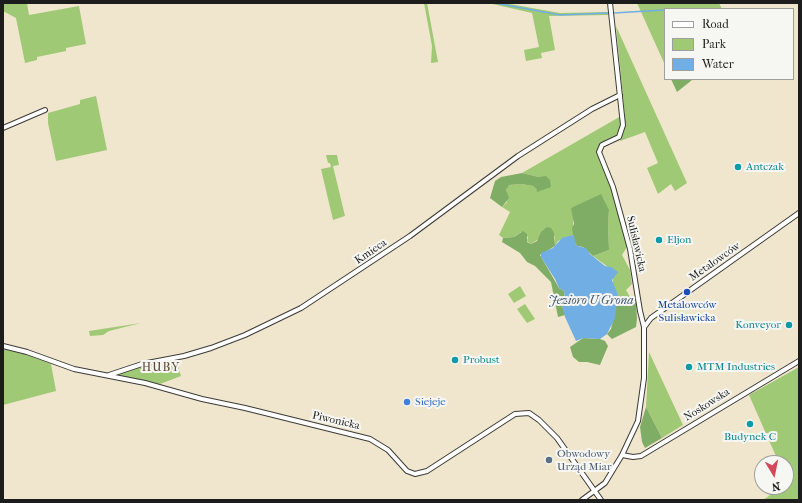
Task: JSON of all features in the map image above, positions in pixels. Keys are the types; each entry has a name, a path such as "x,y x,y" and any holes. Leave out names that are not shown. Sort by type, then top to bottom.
{"street":[{"name":"Sulisławicka","path":"582,500 595,492 608,479 622,456 634,432 640,411 644,378 644,327 627,237 613,187 599,152 602,145 617,139 621,134 624,119 610,3"},
{"name":"Kmieca","path":"109,375 142,364 184,356 211,348 251,332 301,308 416,232 518,156 592,109 620,95"},
{"path":"3,128 45,110"},
{"name":"Metalowców","path":"644,327 651,318 799,213"},
{"name":"Piwonicka","path":"3,346 27,352 74,369 151,384 202,400 245,408 370,439 388,450 407,471 415,474 427,471 515,414 529,413 540,420 557,438 601,500"},
{"name":"Noskowska","path":"622,456 641,456 799,361"}],"green space":[{"path":"3,3 27,3 29,15 79,6 86,44 66,48 66,51 37,57 37,60 25,63 16,18 3,11"},
{"path":"424,3 427,3 438,62 431,63 432,46"},
{"path":"488,3 504,3 560,13 608,12 608,15 549,16 555,50 541,53 542,58 526,61 524,50 539,47 532,13"},
{"path":"637,3 719,3 722,8 664,8 664,63"},
{"path":"616,26 687,183 675,191 671,184 658,194 647,168 658,163 645,132 620,141 625,127 625,117"},
{"path":"671,80 692,80 677,92"},
{"path":"96,96 107,150 56,161 48,123 48,113 80,104 80,100"},
{"path":"621,116 621,126 618,135 600,144 597,151 614,194 627,247 622,255 630,270 632,284 626,290 630,297 617,302 618,295 613,285 613,277 608,267 593,256 609,250 609,210 573,218 573,235 558,241 555,246 555,236 540,238 531,244 527,241 528,237 521,232 514,237 503,238 499,235 510,212 502,207 507,202 506,187 509,185 522,184 536,187 537,191 539,177 522,173"},
{"path":"326,155 337,155 339,165 333,166 345,216 333,220 321,169 331,167 330,163 328,163"},
{"path":"522,173 539,177 546,176 550,180 551,187 537,192 536,188 533,186 522,184 509,185 506,190 509,198 502,207 490,198 495,181 501,177"},
{"path":"601,194 609,210 609,250 593,256 583,247 577,246 575,242 572,228 574,224 571,208"},
{"path":"547,227 551,228 554,233 555,246 540,255 559,288 564,291 565,300 562,305 565,315 558,317 551,282 535,266 527,262 520,253 502,242 503,238 514,237 523,231 527,234 527,242 531,244 537,241 541,232"},
{"path":"520,286 526,296 514,303 508,294"},
{"path":"630,297 636,302 636,327 612,339 607,334 611,329 617,302"},
{"path":"525,304 535,319 527,323 517,309"},
{"path":"141,323 109,331 103,335 90,336 89,331"},
{"path":"583,338 600,339 605,341 608,346 600,365 579,362 573,357 570,347"},
{"path":"3,349 25,354 51,364 56,391 3,405"},
{"path":"649,352 683,425 662,438 646,407"},
{"path":"176,360 181,376 160,384 118,375 118,373 136,367"},
{"path":"799,367 799,500 763,500 770,495 794,495 794,455 775,455 749,395"},
{"path":"646,407 662,438 645,448 642,442 640,427"}],"water":[{"name":"Jezioro U Grona","path":"573,235 577,246 586,248 590,254 605,266 611,267 618,272 612,280 618,295 615,318 607,334 600,339 583,338 576,341 565,317 562,305 565,300 564,291 559,288 541,257 541,253 553,248 562,238"}],"waterway":[{"path":"495,3 560,15 608,13"},
{"path":"614,13 664,10"}],"place":[{"name":"Antczak","path":"738,167"},
{"name":"Eljon","path":"659,240"},
{"name":"Metalowców Sulisławicka","path":"687,292"},
{"name":"Konveyor","path":"789,325"},
{"name":"Probust","path":"455,360"},
{"name":"MTM Industries","path":"689,367"},
{"name":"Siejeje","path":"407,402"},
{"name":"Budynek C","path":"750,424"},
{"name":"Obwodowy Urząd Miar","path":"549,460"}],"district":[{"name":"HUBY","path":"161,368"}]}
